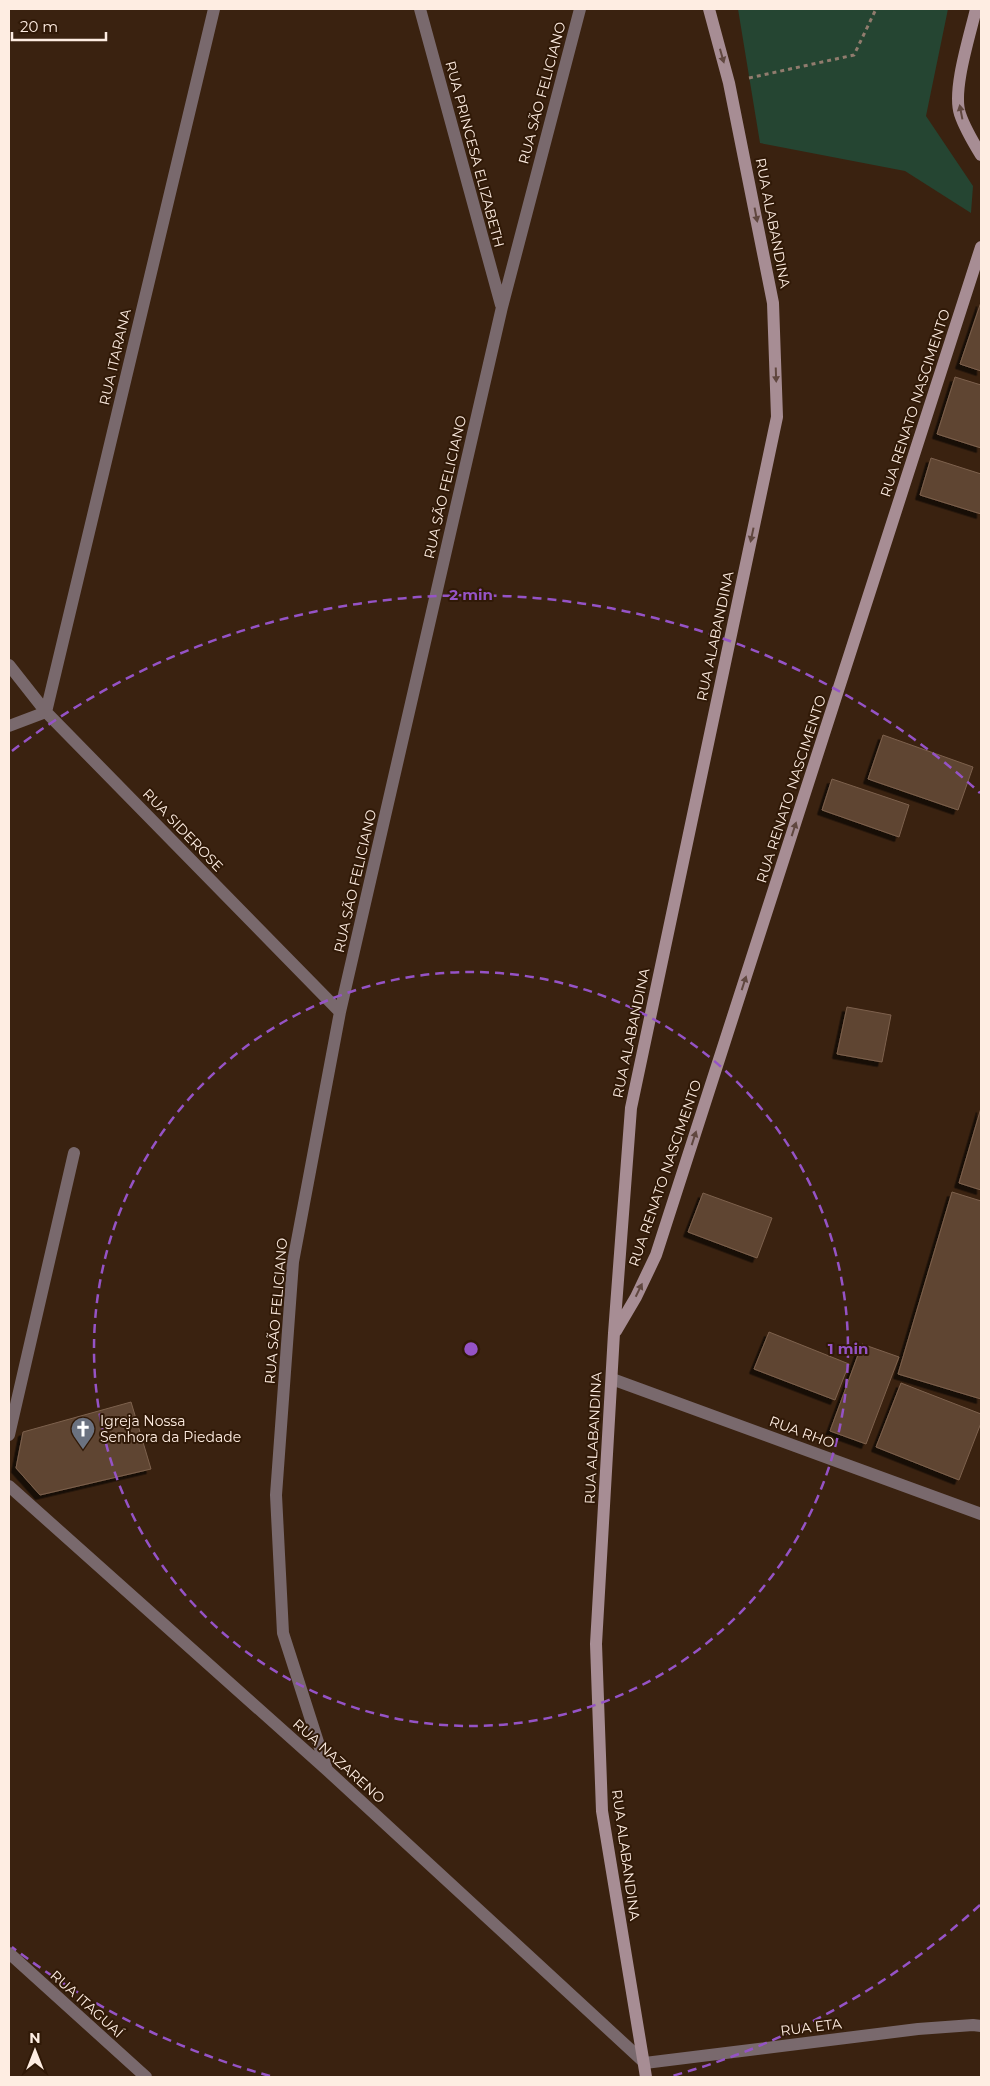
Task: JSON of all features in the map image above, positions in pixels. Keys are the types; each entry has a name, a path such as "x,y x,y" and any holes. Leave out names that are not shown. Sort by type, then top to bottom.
{"street":[{"name":"RUA ITARANA","path":"46,712 214,9"},
{"name":"RUA PRINCESA ELIZABETH","path":"420,9 502,307"},
{"name":"RUA SÃO FELICIANO","path":"327,1770 283,1633 276,1495 293,1262 340,1012 502,307 580,9"},
{"name":"RUA ALABANDINA","path":"646,2077 602,1811 596,1644 614,1333 631,1108 777,417 773,303 729,83 709,9"},
{"path":"976,9 959,87 959,112 967,131 981,155"},
{"name":"RUA RENATO NASCIMENTO","path":"614,1333 636,1297 656,1256 981,247"},
{"name":"RUA SIDEROSE","path":"9,665 46,712 340,1012"},
{"path":"9,726 46,712"},
{"path":"9,1435 74,1153"},
{"name":"RUA RHO","path":"612,1378 981,1514"},
{"name":"RUA NAZARENO","path":"9,1486 327,1770 645,2064"},
{"name":"RUA ITAGUAÍ","path":"9,1954 146,2077"},
{"name":"RUA ETA","path":"645,2064 918,2028 981,2026"}],"path":[{"path":"729,83 854,55 876,9"}],"green space":[{"path":"738,9 948,9 926,116 973,186 971,213 905,171 760,143"}],"building":[{"path":"981,302 981,371 960,364"},
{"path":"955,377 981,385 981,448 937,434"},
{"path":"931,458 981,474 981,514 920,495"},
{"path":"883,735 973,767 958,810 868,779"},
{"path":"832,779 909,805 899,837 822,810"},
{"path":"847,1007 891,1015 882,1062 837,1054"},
{"path":"981,1108 981,1190 959,1183"},
{"path":"952,1192 981,1201 981,1399 898,1374"},
{"path":"703,1193 772,1218 757,1258 688,1232"},
{"path":"769,1332 849,1364 835,1400 754,1369"},
{"path":"862,1344 899,1357 866,1444 830,1431"},
{"path":"901,1383 981,1414 981,1423 959,1480 876,1447"},
{"name":"Igreja Nossa Senhora da Piedade","path":"131,1402 151,1469 40,1495 16,1468 23,1432"}],"place":[{"name":"Igreja Nossa Senhora da Piedade","path":"83,1450"}]}
